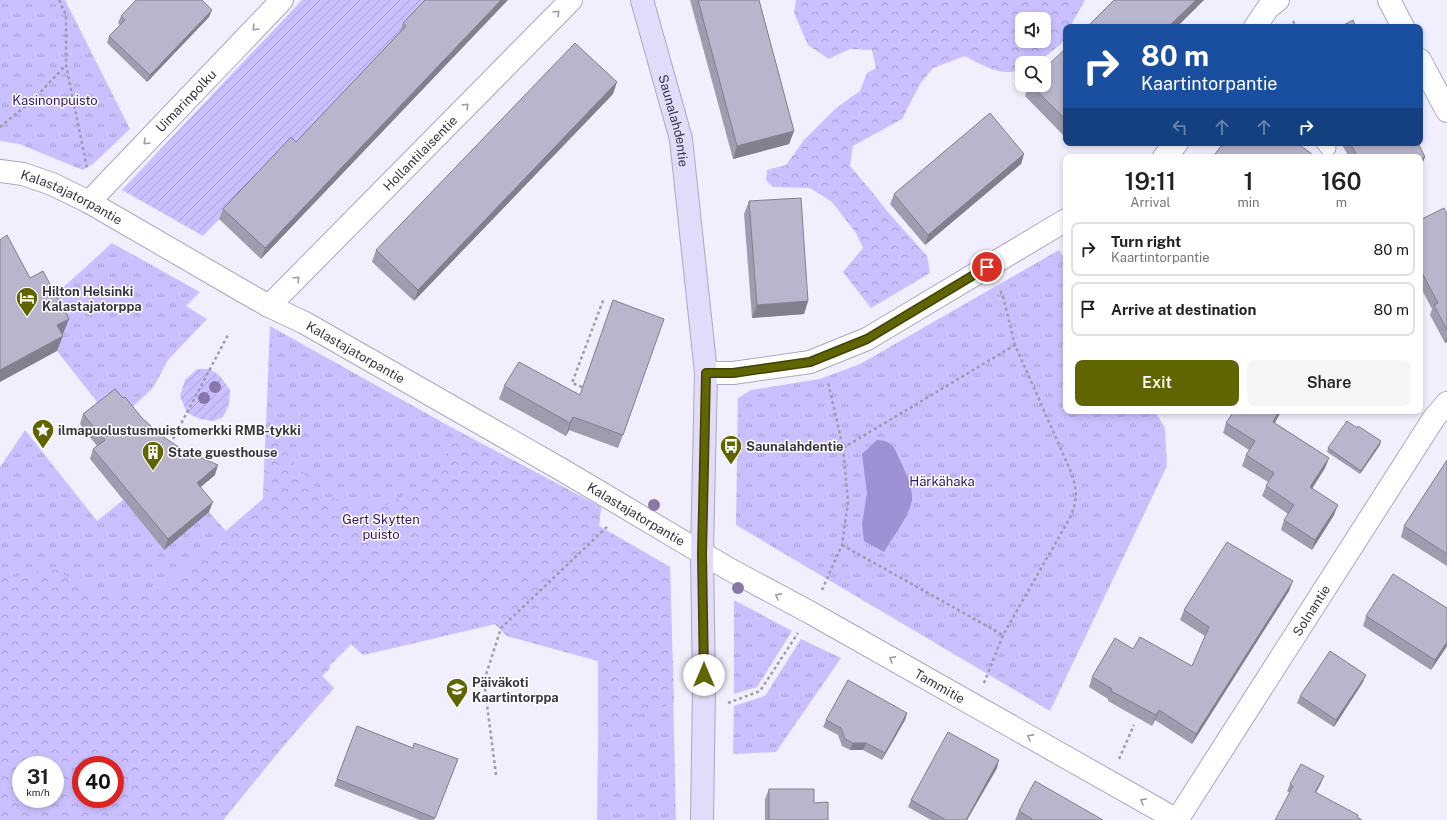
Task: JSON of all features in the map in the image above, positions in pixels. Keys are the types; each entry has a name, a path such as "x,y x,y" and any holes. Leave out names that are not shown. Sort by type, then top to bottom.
{"street":[{"name":"Uimarinpolku","path":"89,202 282,0"},
{"name":"Hollantilaisentie","path":"269,306 571,0"},
{"name":"Saunalahdentie","path":"642,0 680,140 706,373 702,554 704,689 702,820"},
{"path":"1257,24 1268,8 1278,0"},
{"path":"1389,0 1401,24"},
{"path":"1423,66 1447,111"},
{"path":"1167,154 1174,146"},
{"name":"Kalastajatorpantie","path":"0,171 23,174 52,184 89,202 269,306 305,323 634,512 702,554"},
{"path":"706,373 733,373 810,362 821,359 867,339 1063,222"},
{"name":"Solnantie","path":"1177,820 1434,418 1447,403"},
{"name":"Tammitie","path":"702,554 811,613 1177,820"}],"path":[{"path":"59,0 66,15 66,65 88,169"},
{"path":"0,127 33,100 66,65"},
{"path":"982,689 1003,634 1071,516 1076,503 1076,488 1071,472 1015,345 1003,296 997,286"},
{"path":"582,387 572,383 604,298"},
{"path":"173,439 228,333"},
{"path":"843,448 1015,345"},
{"path":"728,703 760,691 811,613 842,545 848,502 843,448 821,359"},
{"path":"496,775 484,681 501,628 609,525 634,512"},
{"path":"842,545 1003,634"},
{"path":"1120,758 1134,725"}],"green space":[{"name":"Kasinonpuisto","path":"0,0 65,0 130,129 93,164 83,170 19,144 0,141"},
{"path":"302,0 437,0 292,152 287,148 203,236 122,190"},
{"path":"796,0 1085,0 1072,24 1063,24 1063,40 1061,44 1046,56 1015,56 1015,71 1007,72 992,69 965,56 933,68 920,84 902,119 853,146 850,166 927,256 930,273 871,308 843,272 863,248 856,233 832,202 810,188 773,187 766,180 767,170 786,165 804,140 836,108 860,91 867,73 876,68 872,50 850,49 829,59 808,45 794,13"},
{"path":"112,243 200,292 186,306 207,319 168,360 153,388 126,413 101,407 57,351 51,340 63,334 46,303"},
{"name":"Härkähaka","path":"1059,250 1063,256 1063,414 1157,414 1165,428 1167,466 1050,711 736,525 738,398 751,390 820,379 860,364"},
{"name":"Gert Skytten puisto","path":"270,326 458,431 601,507 599,526 670,567 676,820 597,820 599,661 507,636 495,624 363,655 351,644 329,666 330,668 322,676 334,688 285,744 223,820 0,820 0,467 25,430 97,521 123,500 164,549 209,512 226,531 263,499"},
{"path":"197,369 210,369 220,376 230,390 229,405 223,417 213,421 200,419 187,413 180,396 185,380"},
{"name":"Gert Skytten puisto","path":"266,429 324,497 385,506 435,477 458,431 601,507 599,526 670,567 674,703 598,729 598,661 507,636 495,624 363,655 351,644 329,666 330,668 322,676 334,688 285,744 223,820 0,820 0,566 11,578 51,567 96,594 155,592 263,499"},
{"path":"734,600 792,631 757,687 734,694"},
{"path":"801,639 841,658 776,752 733,754 734,706 765,696"}],"shaded area":[{"path":"877,440 890,443 894,448 908,477 912,495 910,508 902,524 884,552 864,541 862,524 867,493 862,454"}],"building":[{"path":"136,0 202,0 212,10 150,75 109,36 125,20 121,16"},
{"path":"425,0 501,0 265,248 223,209 291,137 296,142 406,26 403,23"},
{"path":"698,0 759,0 794,131 737,146"},
{"path":"1114,0 1196,0 1171,24 1090,24"},
{"path":"1353,20 1355,24 1346,24"},
{"path":"575,43 617,82 418,290 376,250"},
{"path":"1063,51 1063,117 1038,92 1051,92 1051,62"},
{"path":"990,113 1024,154 928,235 894,194"},
{"path":"1221,146 1301,146 1312,154 1215,154"},
{"path":"1352,146 1420,146 1425,157 1423,158 1423,154 1356,154"},
{"path":"801,198 808,301 757,305 749,201"},
{"path":"1444,208 1447,214 1447,330 1434,305 1438,303 1423,275 1423,218"},
{"name":"Hilton Helsinki Kalastajatorppa","path":"7,235 30,278 43,271 69,319 57,325 63,336 0,370 0,240"},
{"path":"613,300 664,319 623,435 573,417 570,423 504,386 519,362 580,395"},
{"name":"State guesthouse","path":"115,389 123,398 125,397 142,418 162,436 185,451 218,465 197,483 213,502 168,539 93,449 105,440 83,414"},
{"path":"1232,414 1277,414 1273,422 1329,458 1310,487 1338,505 1315,540 1284,520 1294,505 1266,486 1274,473 1246,455 1255,441 1226,423"},
{"path":"1347,421 1357,428 1358,426 1381,441 1361,471 1328,448"},
{"path":"1447,460 1447,554 1404,526"},
{"path":"1227,542 1293,581 1196,734 1159,710 1156,715 1111,691 1112,689 1092,677 1115,638 1133,649 1140,637 1192,666 1209,627 1184,610"},
{"path":"1393,574 1447,608 1447,642 1435,660 1366,616"},
{"path":"1330,651 1366,675 1336,720 1300,696"},
{"path":"848,680 907,713 885,753 866,743 853,743 845,739 841,728 826,720"},
{"path":"357,726 413,748 414,743 458,759 435,818 337,779"},
{"path":"948,732 999,760 966,820 946,820 911,800"},
{"path":"1301,764 1324,776 1315,792 1358,815 1357,817 1362,820 1275,820 1293,786 1290,784"},
{"path":"1035,781 1103,820 1031,820 1032,819 1019,811"},
{"path":"769,789 814,789 814,803 828,802 828,820 769,820"}],"place":[{"name":"Hilton Helsinki Kalastajatorppa","path":"27,318"},
{"name":"ilmapuolustusmuistomerkki RMB-tykki","path":"43,450"},
{"name":"Saunalahdentie","path":"731,466"},
{"name":"State guesthouse","path":"153,472"},
{"name":"Päiväkoti Kaartintorppa","path":"457,708"}],"route":[{"path":"704,675 704,593 702,554 706,373 733,373 810,362 821,359 867,339 987,267"}]}
